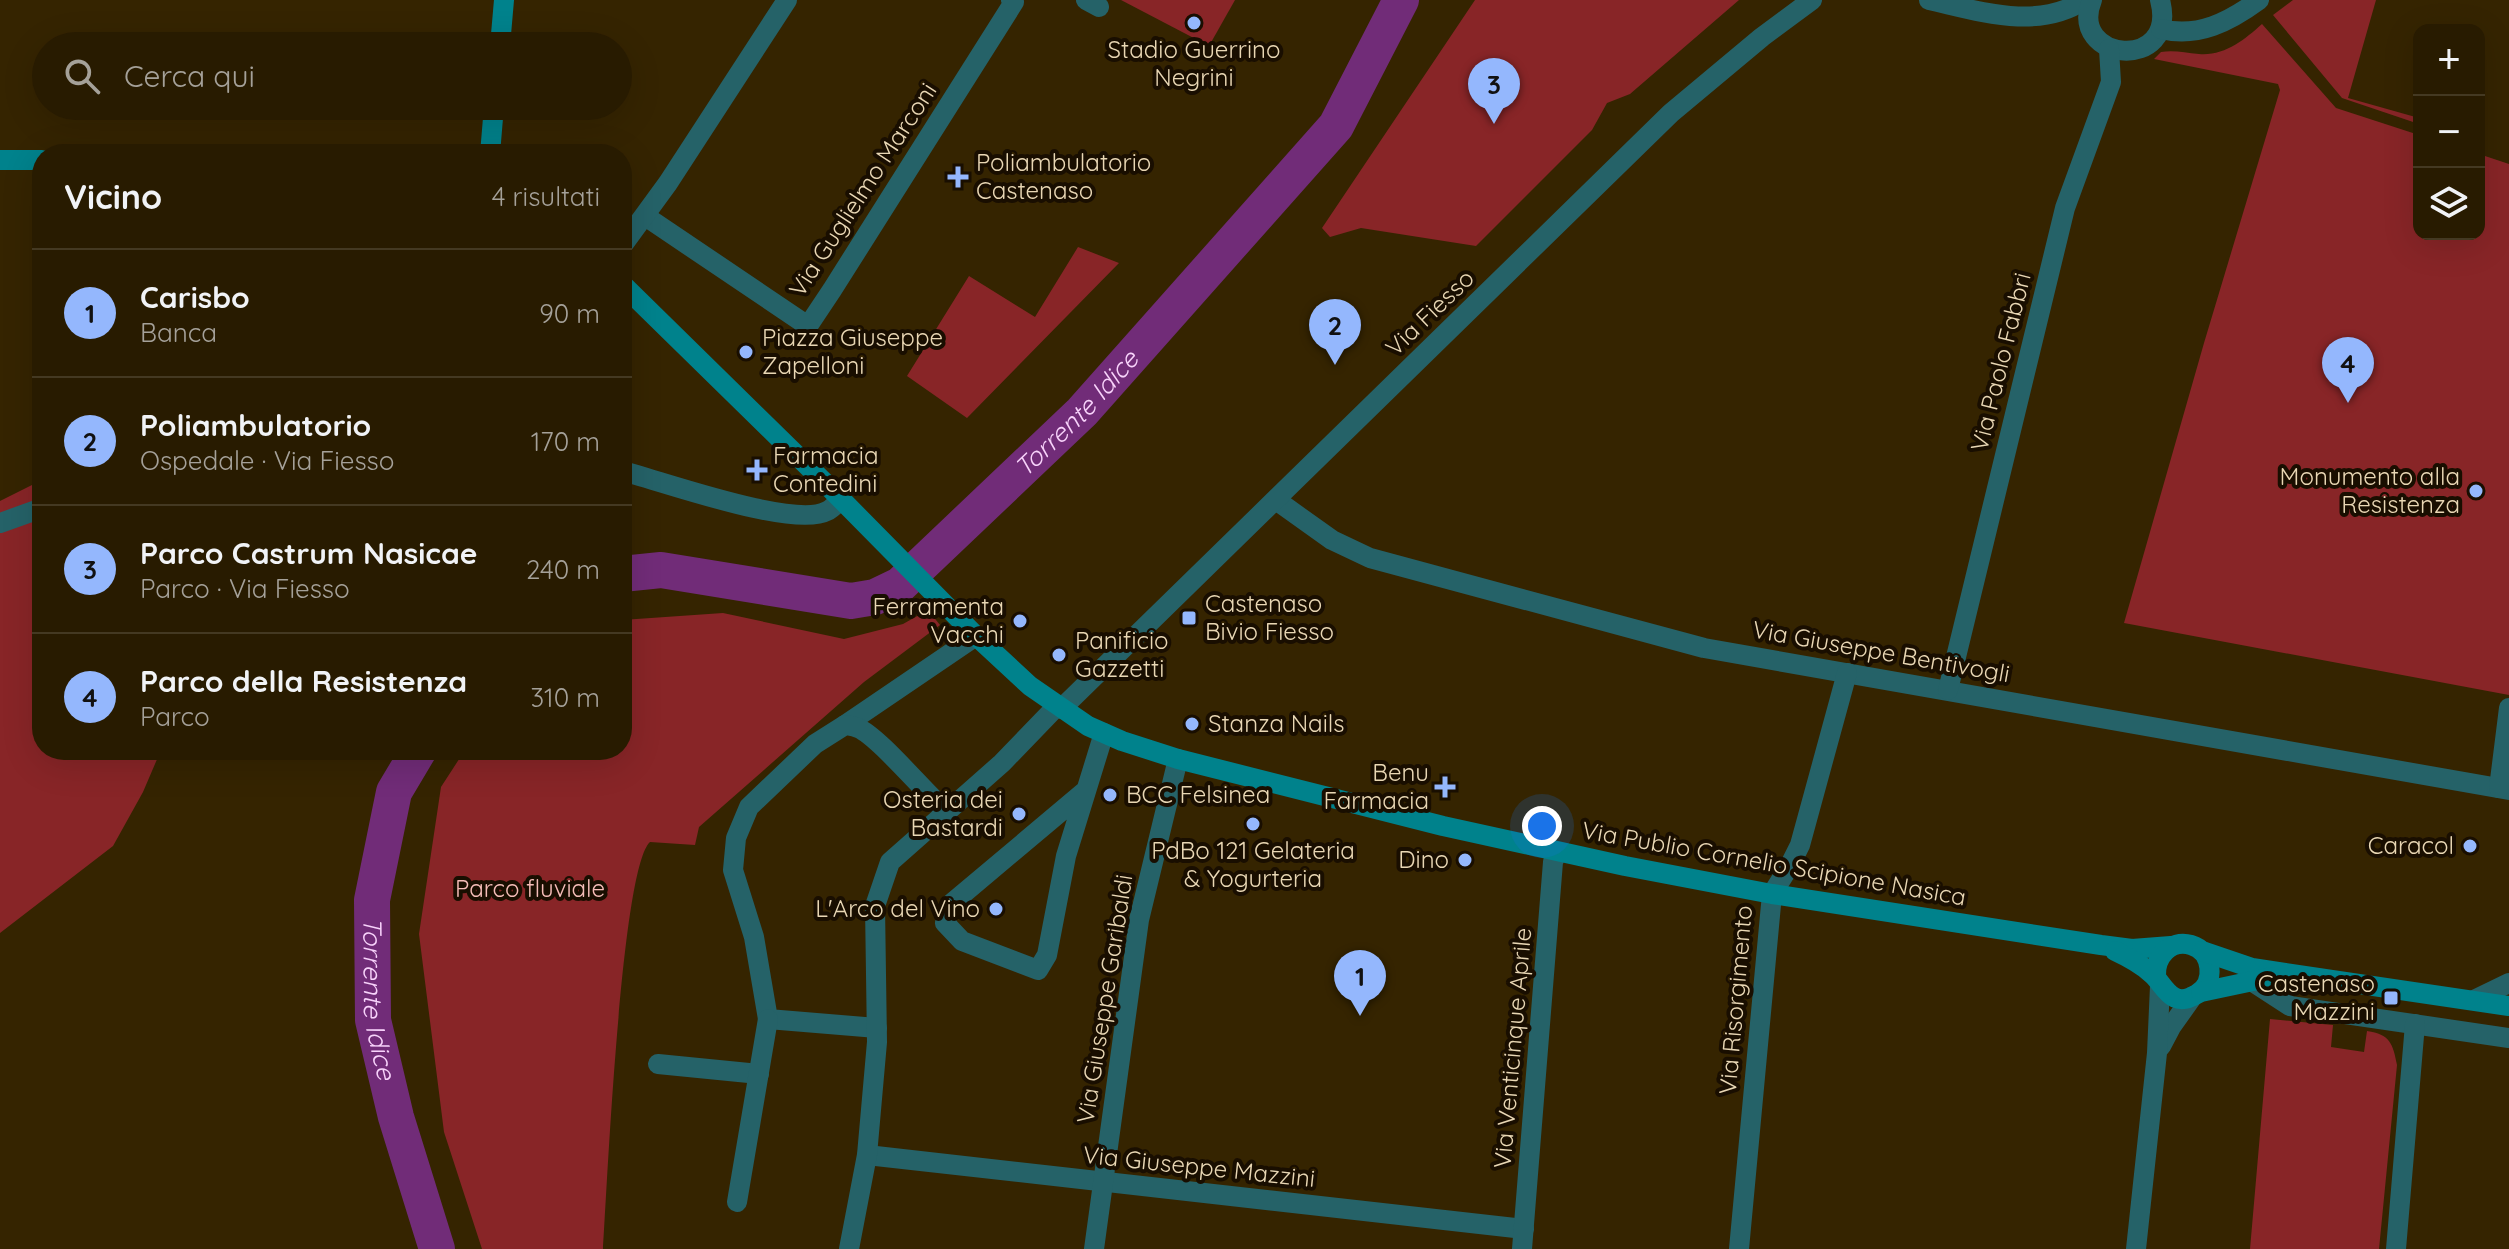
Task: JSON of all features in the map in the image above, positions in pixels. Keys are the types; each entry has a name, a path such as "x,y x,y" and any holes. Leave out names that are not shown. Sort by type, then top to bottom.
{"street":[{"path":"501,32 504,0"},
{"path":"632,233 787,0"},
{"name":"Via Fiesso","path":"849,1249 867,1155 877,1028 875,906 890,862 1002,763 1671,113 1812,0"},
{"path":"1929,0 2005,17 2041,16 2073,21 2090,28"},
{"path":"2041,16 2069,10 2084,0"},
{"path":"2092,0 2088,10 2090,28 2097,39 2118,50 2137,50 2151,42 2161,15 2187,33 2220,26 2259,0"},
{"name":"Via Guglielmo Marconi","path":"645,216 808,326 1012,1"},
{"name":"Via Paolo Fabbri","path":"1948,690 2065,208 2111,82 2118,50"},
{"path":"491,144 493,120"},
{"path":"0,160 32,160"},
{"name":"Via Publio Cornelio Scipione Nasica","path":"632,294 1030,686 1059,708 1104,733 1178,759 1557,852 1772,894 2101,945 2132,949 2171,946"},
{"path":"632,474 719,499 797,515 826,512 841,499"},
{"name":"Via Giuseppe Bentivogli","path":"1276,500 1332,540 1370,558 1704,648 2504,789 2509,708"},
{"path":"0,523 32,512"},
{"path":"737,1202 768,1019 754,937 733,870 736,838 749,807 815,744 974,633"},
{"name":"Via Risorgimento","path":"1739,1249 1772,894 1800,845 1847,673"},
{"path":"845,725 859,728 874,740 947,812"},
{"path":"1084,792 952,903 945,923 962,941 1038,970 1047,955 1066,856 1104,733"},
{"name":"Via Giuseppe Garibaldi","path":"1094,1249 1139,920 1178,759"},
{"name":"Via Venticinque Aprile","path":"1523,1239 1553,862 1557,852"},
{"path":"2136,1249 2157,1053 2158,958 2171,946 2189,944 2252,968 2509,1006"},
{"name":"Via Publio Cornelio Scipione Nasica","path":"2101,945 2132,959 2158,981"},
{"path":"2157,1053 2171,1027 2210,976 2208,960 2202,951"},
{"path":"2158,981 2175,997 2292,974"},
{"path":"2250,980 2290,1006 2509,1038"},
{"path":"2474,1000 2509,983"},
{"path":"768,1019 877,1028"},
{"path":"2396,1249 2415,1024"},
{"path":"658,1064 759,1074"},
{"name":"Via Giuseppe Mazzini","path":"867,1155 1103,1182 1523,1239"}],"green space":[{"name":"Stadio Guerrino Negrini","path":"1121,0 1235,0 1209,46"},
{"path":"1475,0 1739,0 1630,94 1607,103 1592,130 1476,246 1361,228 1330,237 1322,228"},
{"path":"2293,0 2376,0 2348,98 2413,116 2413,122 2342,98 2273,15"},
{"path":"2262,24 2336,108 2413,133 2413,240 2485,240 2485,156 2509,164 2509,695 2124,623 2280,90 2278,84 2154,59 2166,51 2208,54 2226,50"},
{"path":"1078,247 1119,263 967,418 907,376 969,276 1035,317"},
{"path":"32,485 32,760 157,760 113,846 0,933 0,501"},
{"name":"Parco fluviale","path":"928,610 940,625 864,682 699,827 695,845 650,842 640,865 623,967 603,1249 482,1249 444,1132 419,934 441,787 459,760 632,760 632,619 723,613 844,639 903,624"},
{"path":"2270,1019 2333,1025 2331,1047 2364,1052 2367,1031 2386,1038 2392,1046 2397,1065 2379,1249 2250,1249"}],"waterway":[{"name":"Torrente Idice","path":"632,573 661,570 851,601 875,597 900,585 1082,412 1336,126 1401,0"},
{"name":"Torrente Idice","path":"413,760 394,792 372,900 373,1020 396,1117 437,1249"}],"place":[{"name":"Stadio Guerrino Negrini","path":"1194,23"},
{"name":"Parco Castrum Nasicae","path":"1494,124"},
{"name":"Poliambulatorio Castenaso","path":"958,177"},
{"name":"Piazza Giuseppe Zapelloni","path":"746,352"},
{"name":"Poliambulatorio","path":"1335,365"},
{"name":"Parco della Resistenza","path":"2348,403"},
{"name":"Farmacia Contedini","path":"757,470"},
{"name":"Monumento alla Resistenza","path":"2476,491"},
{"name":"Castenaso Bivio Fiesso","path":"1189,618"},
{"name":"Ferramenta Vacchi","path":"1020,621"},
{"name":"Panificio Gazzetti","path":"1059,655"},
{"name":"Stanza Nails","path":"1192,724"},
{"name":"Benu Farmacia","path":"1445,787"},
{"name":"BCC Felsinea","path":"1110,795"},
{"name":"Osteria dei Bastardi","path":"1019,814"},
{"name":"PdBo 121 Gelateria & Yogurteria","path":"1253,824"},
{"name":"Caracol","path":"2470,846"},
{"name":"Dino","path":"1465,860"},
{"name":"L'Arco del Vino","path":"996,909"},
{"name":"Castenaso Mazzini","path":"2391,998"},
{"name":"Carisbo","path":"1360,1016"}]}
